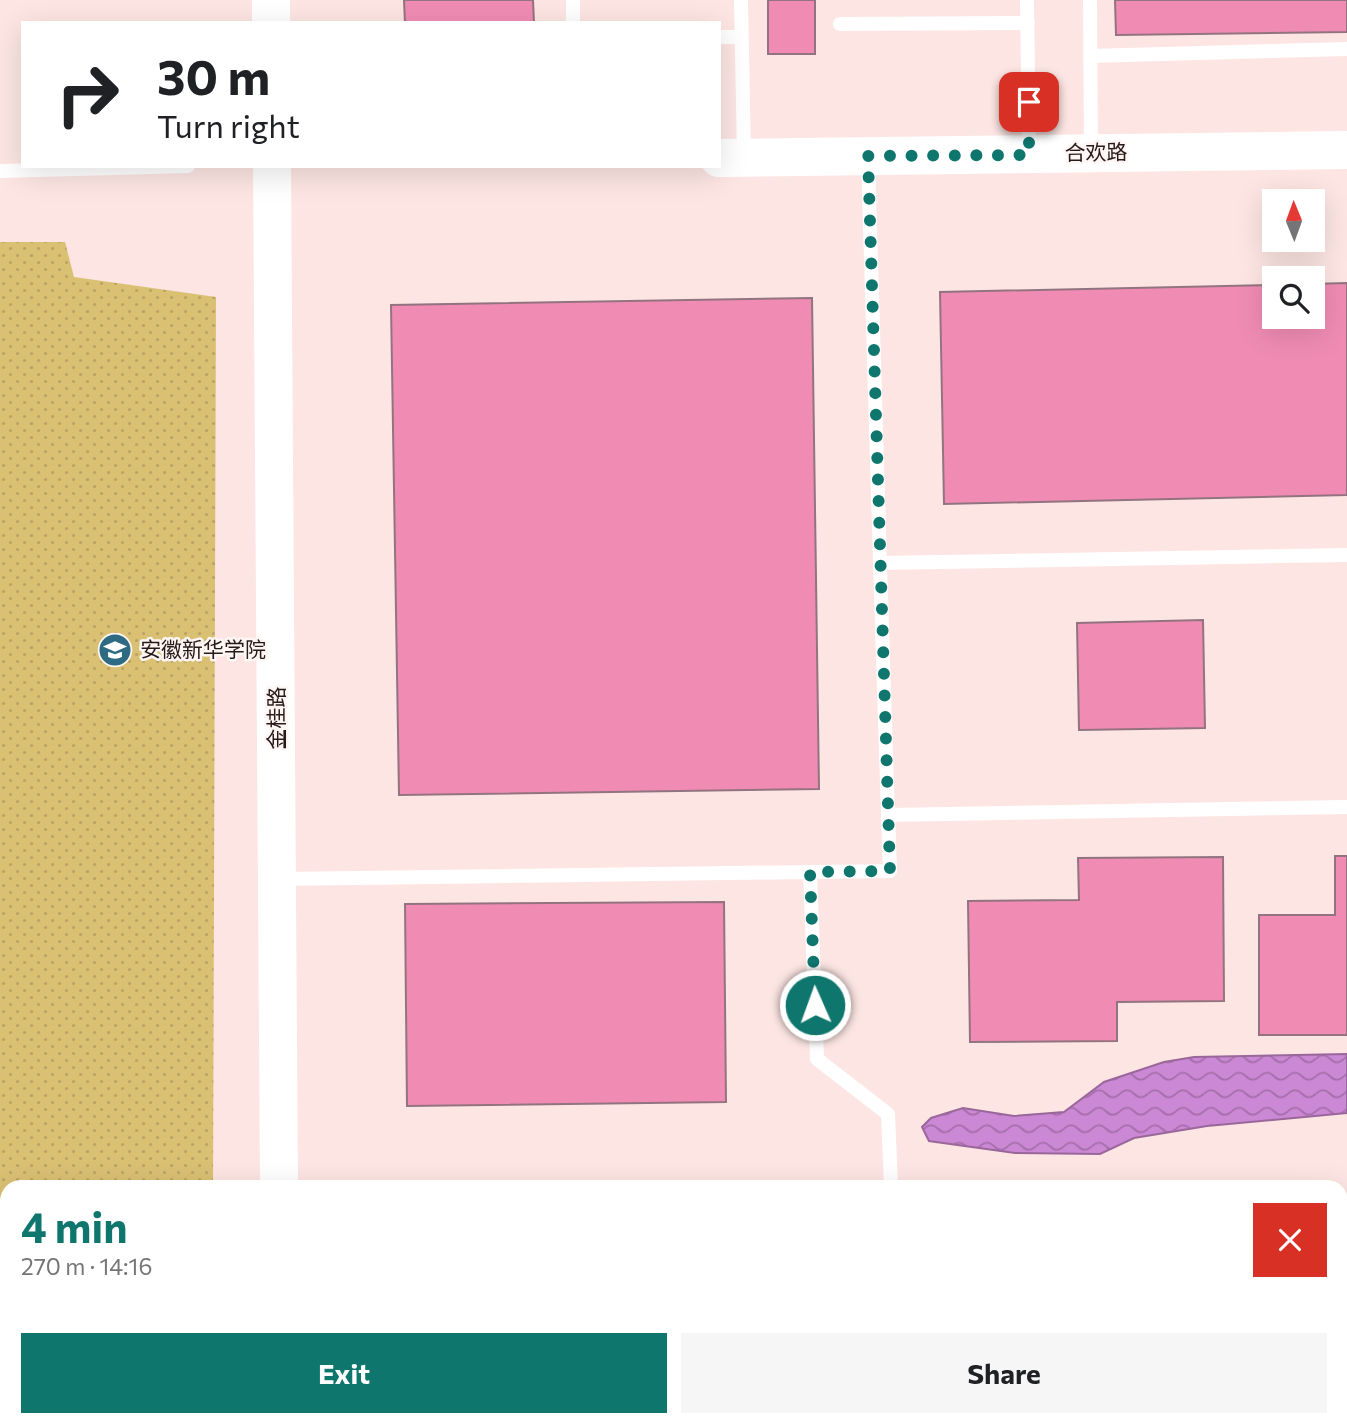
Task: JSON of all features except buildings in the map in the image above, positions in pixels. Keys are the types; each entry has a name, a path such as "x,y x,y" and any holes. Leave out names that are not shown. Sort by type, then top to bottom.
{"street":[{"path":"271,0 271,21"},
{"name":"合欢路","path":"732,158 1347,150"},
{"name":"金桂路","path":"272,168 279,1180"}],"lane":[{"path":"573,0 573,21"},
{"path":"732,158 742,37 741,0"},
{"path":"1027,0 1029,155"},
{"path":"1090,0 1091,153"},
{"path":"840,24 1028,23"},
{"path":"721,37 742,37"},
{"path":"1090,56 1347,49"},
{"path":"278,879 890,871 868,156"},
{"path":"0,171 113,168"},
{"path":"880,563 1347,555"},
{"path":"888,815 1347,807"},
{"path":"810,872 817,1059 888,1114 891,1180"}],"shaded area":[{"name":"安徽新华学院","path":"0,242 65,242 74,277 216,297 213,1180 0,1180"}],"water":[{"path":"1347,1054 1347,1113 1207,1126 1134,1138 1100,1154 1015,1153 929,1141 922,1127 931,1118 963,1108 1014,1116 1064,1112 1104,1082 1164,1062 1194,1057"}],"place":[{"name":"安徽新华学院","path":"115,650"}],"route":[{"path":"815,1005 810,872 890,871 868,156 1029,155 1029,102"}]}
